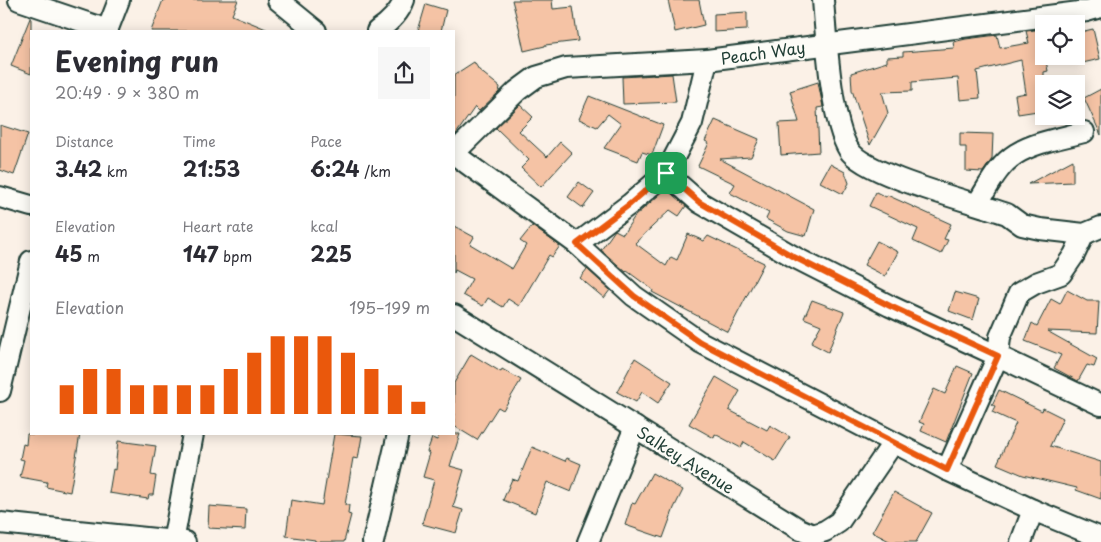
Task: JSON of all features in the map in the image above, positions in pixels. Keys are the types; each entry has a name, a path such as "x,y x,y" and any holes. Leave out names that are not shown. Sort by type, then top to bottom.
{"street":[{"path":"19,0 105,30"},
{"path":"108,30 119,0"},
{"path":"278,0 315,30"},
{"path":"379,30 388,24 400,9 404,0"},
{"path":"823,0 827,44 840,131 849,152 865,164 890,176 1007,214 1022,225 1040,229 1093,230"},
{"name":"Peach Way","path":"455,153 517,91 536,77 566,68 707,60 1101,7"},
{"path":"577,244 630,204 666,173 692,123 707,60"},
{"path":"977,204 1000,169 1016,154 1084,132"},
{"path":"455,155 577,244 634,296 700,342 947,470 1033,510 1101,538"},
{"path":"666,173 699,202 796,258 890,306 1101,405"},
{"path":"0,197 30,206"},
{"path":"947,470 998,356 1000,337 1019,293 1036,283 1062,274 1093,230"},
{"path":"0,391 30,265"},
{"name":"Salkey Avenue","path":"457,324 635,427 799,529 813,535 825,531 839,522 893,443"},
{"path":"588,542 635,427"},
{"path":"0,523 177,541 194,435"},
{"path":"373,542 398,435"},
{"path":"1021,542 1033,510"}],"building":[{"path":"163,0 238,0 232,15 269,30 151,30"},
{"path":"512,0 552,0 553,9 573,7 578,41 545,45 524,51 521,31"},
{"path":"668,0 699,0 704,25 675,32"},
{"path":"426,4 446,10 441,30 418,30"},
{"path":"747,12 747,30 714,32 714,14"},
{"path":"30,18 31,18 30,74 11,66"},
{"path":"1093,29 1100,59 1085,62 1085,31"},
{"path":"1035,30 1035,65 1047,65 1048,71 1044,72 1044,75 1035,75 1035,111 1018,114 1015,95 1026,93 1021,60 977,71 980,98 960,100 958,78 912,82 912,91 882,92 888,113 870,145 852,90 851,73 887,62 887,57 903,56 903,52 954,48 953,42 966,39 997,35 1000,48 1029,43 1026,31"},
{"path":"474,62 479,70 500,87 499,92 479,111 475,107 455,136 455,74"},
{"path":"672,74 676,102 623,104 622,77"},
{"path":"818,82 823,107 817,108 819,152 781,155 779,123 799,122 790,91"},
{"path":"1101,89 1101,135 1085,100 1085,97"},
{"path":"589,96 663,125 652,155 642,152 638,161 604,148 621,124 608,114 597,127 579,119"},
{"path":"520,105 533,117 519,131 547,157 560,142 572,153 541,187 521,168 529,160 496,128"},
{"path":"715,120 759,139 751,157 720,159 814,209 806,236 788,231 766,219 769,213 730,193 735,184 698,166 709,143 705,141"},
{"path":"0,125 28,134 14,175 0,170"},
{"path":"960,133 993,134 992,159 983,172 966,171 966,147 960,147"},
{"path":"1073,160 1073,182 1028,184"},
{"path":"830,164 845,172 849,183 843,194 820,182"},
{"path":"579,182 594,193 583,208 568,197"},
{"path":"666,189 686,206 679,216 670,210 635,243 666,266 671,257 677,260 688,234 704,241 708,236 764,263 728,332 652,292 653,290 626,272 601,250 615,230 623,234 635,216"},
{"path":"876,192 886,197 887,195 951,224 944,239 948,240 941,254 913,241 918,229 869,206"},
{"path":"532,226 560,246 552,257 549,255 519,306 508,299 503,307 488,298 483,306 463,295 472,279 455,270 455,227 474,237 470,244 512,269 526,245 520,241"},
{"path":"877,241 898,252 885,276 864,265"},
{"path":"587,269 610,290 604,298 580,278"},
{"path":"1067,290 1087,301 1099,301 1097,333 1047,331 1097,359 1094,367 1087,365 1078,381 1054,368 1061,355 1025,341 1032,323 1037,326 1051,299 1060,304"},
{"path":"955,292 979,299 973,320 949,311"},
{"path":"812,300 844,312 828,352 811,343 821,325 804,318"},
{"path":"471,354 501,372 502,369 521,380 503,410 498,407 477,440 455,427 455,381"},
{"path":"635,358 672,382 658,403 642,392 636,402 617,392"},
{"path":"957,366 973,373 946,442 921,431 924,424 919,422 934,389 945,394"},
{"path":"716,377 740,391 729,410 767,430 770,425 790,437 775,461 744,442 741,448 715,434 714,438 689,424"},
{"path":"999,390 1042,411 1043,408 1063,418 1050,446 1101,462 1101,499 1076,490 1077,488 1023,475 997,464 1016,423 992,412 995,406 992,405"},
{"path":"27,434 80,435 70,492 46,487 47,482 20,477 24,460 20,459 23,444 26,445"},
{"path":"460,434 450,466 464,470 453,507 463,510 456,533 422,524 434,480 423,477 430,453 427,452 432,438 437,440 439,435"},
{"path":"334,435 362,436 358,459 353,458 345,505 349,505 348,514 351,515 344,542 315,542 315,540 286,536 291,500 322,505"},
{"path":"118,441 156,446 151,475 156,476 153,495 149,495 148,499 109,493 113,469 115,470"},
{"path":"532,447 565,461 567,458 581,464 571,492 547,482 535,513 503,500 512,479 518,481"},
{"path":"652,473 683,490 663,538 625,525 632,503 635,504"},
{"path":"894,492 932,513 916,542 891,542 872,532"},
{"path":"209,506 246,509 245,530 208,528"}],"route":[{"path":"666,173 699,202 796,258 890,306 998,356 947,470 700,342 634,296 577,244 630,204 666,173"}]}
